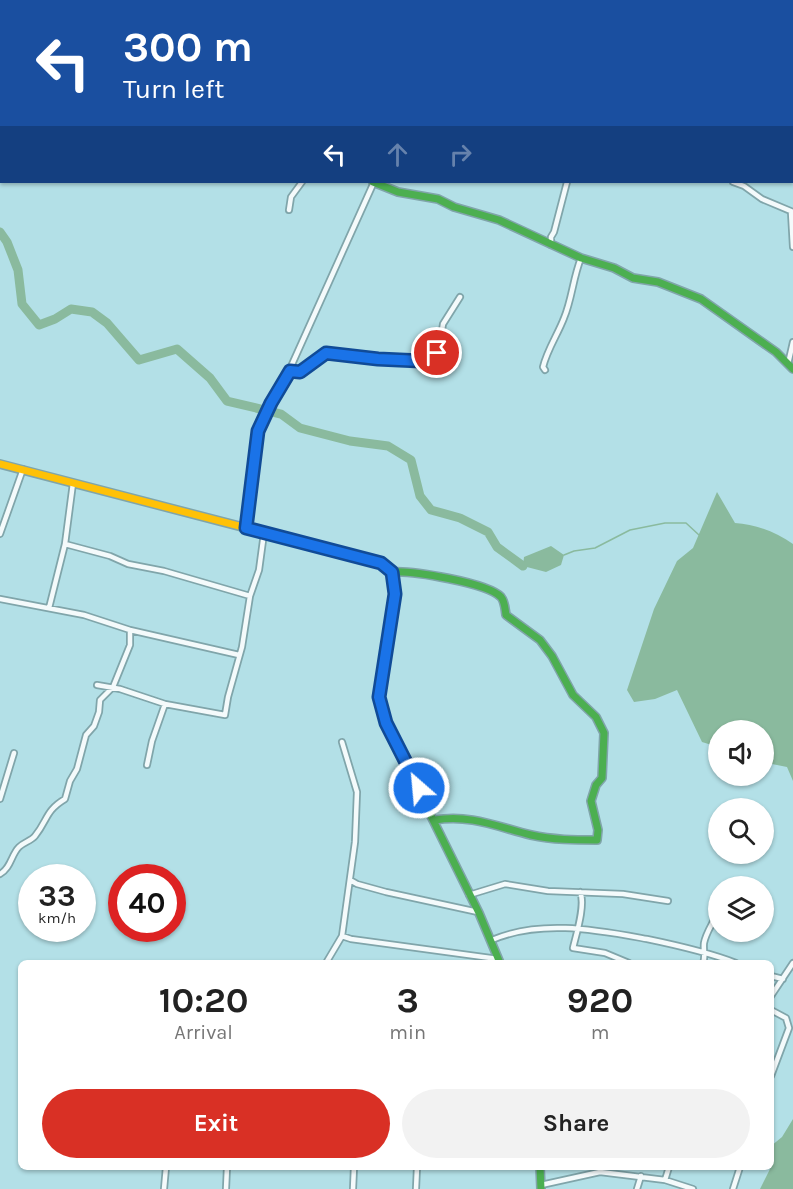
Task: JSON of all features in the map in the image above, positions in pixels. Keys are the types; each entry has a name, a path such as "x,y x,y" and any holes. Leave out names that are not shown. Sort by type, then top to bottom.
{"street":[{"path":"289,210 291,197 301,183"},
{"path":"246,528 258,431 290,371 374,183"},
{"path":"376,183 398,192 438,199 454,207 499,220 581,258 614,268 633,278 658,282 701,299 776,352 790,367"},
{"path":"551,245 551,237 567,183"},
{"path":"736,183 762,199 792,212 793,247"},
{"path":"545,370 543,367 545,358 565,318 574,273 581,258"},
{"path":"290,371 300,372 326,353 391,360 428,360 437,353 441,343 443,324 460,297"},
{"path":"790,367 793,342"},
{"path":"0,464 381,563 392,572 395,594 379,697 381,709 492,940 499,960"},
{"path":"0,534 23,469"},
{"path":"49,608 65,544 73,483"},
{"path":"98,685 113,687 165,704 225,715 250,596 259,570 264,533"},
{"path":"65,544 110,556 128,564 164,571 250,596"},
{"path":"392,572 400,570 423,573 499,595 504,603 506,615 540,640 552,656 573,695 596,717 604,733 602,778 596,785 591,801 598,830 597,840 558,839 532,835 495,823 461,817 435,820"},
{"path":"0,599 15,604 84,615 130,630 239,655"},
{"path":"0,874 4,873 11,863 17,848 33,839 50,810 65,799 70,781 77,769 86,735 94,726 99,712 100,700 113,687 130,645 130,630"},
{"path":"147,765 152,741 165,704"},
{"path":"328,960 342,936 356,842 357,792 342,742"},
{"path":"0,799 14,753"},
{"path":"350,880 386,892 479,913"},
{"path":"469,895 505,884 548,891 623,894 668,901"},
{"path":"580,892 582,896 573,948 605,953 622,960"},
{"path":"492,940 515,931 578,927 668,943 726,960"},
{"path":"704,960 703,948 708,933"},
{"path":"342,936 466,953 495,960"},
{"path":"774,992 793,963"},
{"path":"774,977 783,979"},
{"path":"774,1012 786,1018 789,1028 774,1064"},
{"path":"164,1189 166,1170"},
{"path":"226,1189 227,1170"},
{"path":"353,1189 354,1170"},
{"path":"416,1189 417,1170"},
{"path":"540,1170 541,1187 600,1170 665,1180 693,1189"},
{"path":"665,1180 668,1170"},
{"path":"733,1189 739,1170"},
{"path":"637,1189 641,1176"}],"shaded area":[{"path":"717,492 735,523 765,529 793,544 793,781 787,767 774,764 774,720 708,720 708,744 702,742 677,690 655,699 634,702 627,690 654,609 677,561 693,548"},
{"path":"551,546 564,555 561,565 546,572 523,566 524,557"},
{"path":"793,1119 793,1189 760,1189 770,1170 774,1170 774,1144 782,1137"}],"waterway":[{"path":"0,232 7,242 18,270 22,304 39,325 71,309 92,312 107,323 139,360 177,349 210,378 227,401 281,414 300,428 350,441 388,446 411,460 420,496 431,510 460,518 488,532 497,547 523,566"},
{"path":"564,555 595,548 630,530 665,523 686,523 699,535"}],"traffic: fast":[{"path":"376,183 398,192 438,199 454,207 499,220 581,258 614,268 633,278 658,282 701,299 776,352 793,369"},
{"path":"312,545 381,563 389,569 395,595 379,697 385,723 479,913 499,960"},
{"path":"391,572 449,578 481,587 501,597 506,615 540,640 552,656 573,695 596,717 604,733 602,778 596,785 591,801 598,830 597,840 539,837 472,820 435,820"},
{"path":"540,1170 541,1189"}],"traffic: slow":[{"path":"0,464 312,545"}],"route":[{"path":"419,788 386,723 379,697 395,594 392,572 381,563 246,528 258,431 290,371 300,372 326,353 421,361 428,360 437,353"}]}
